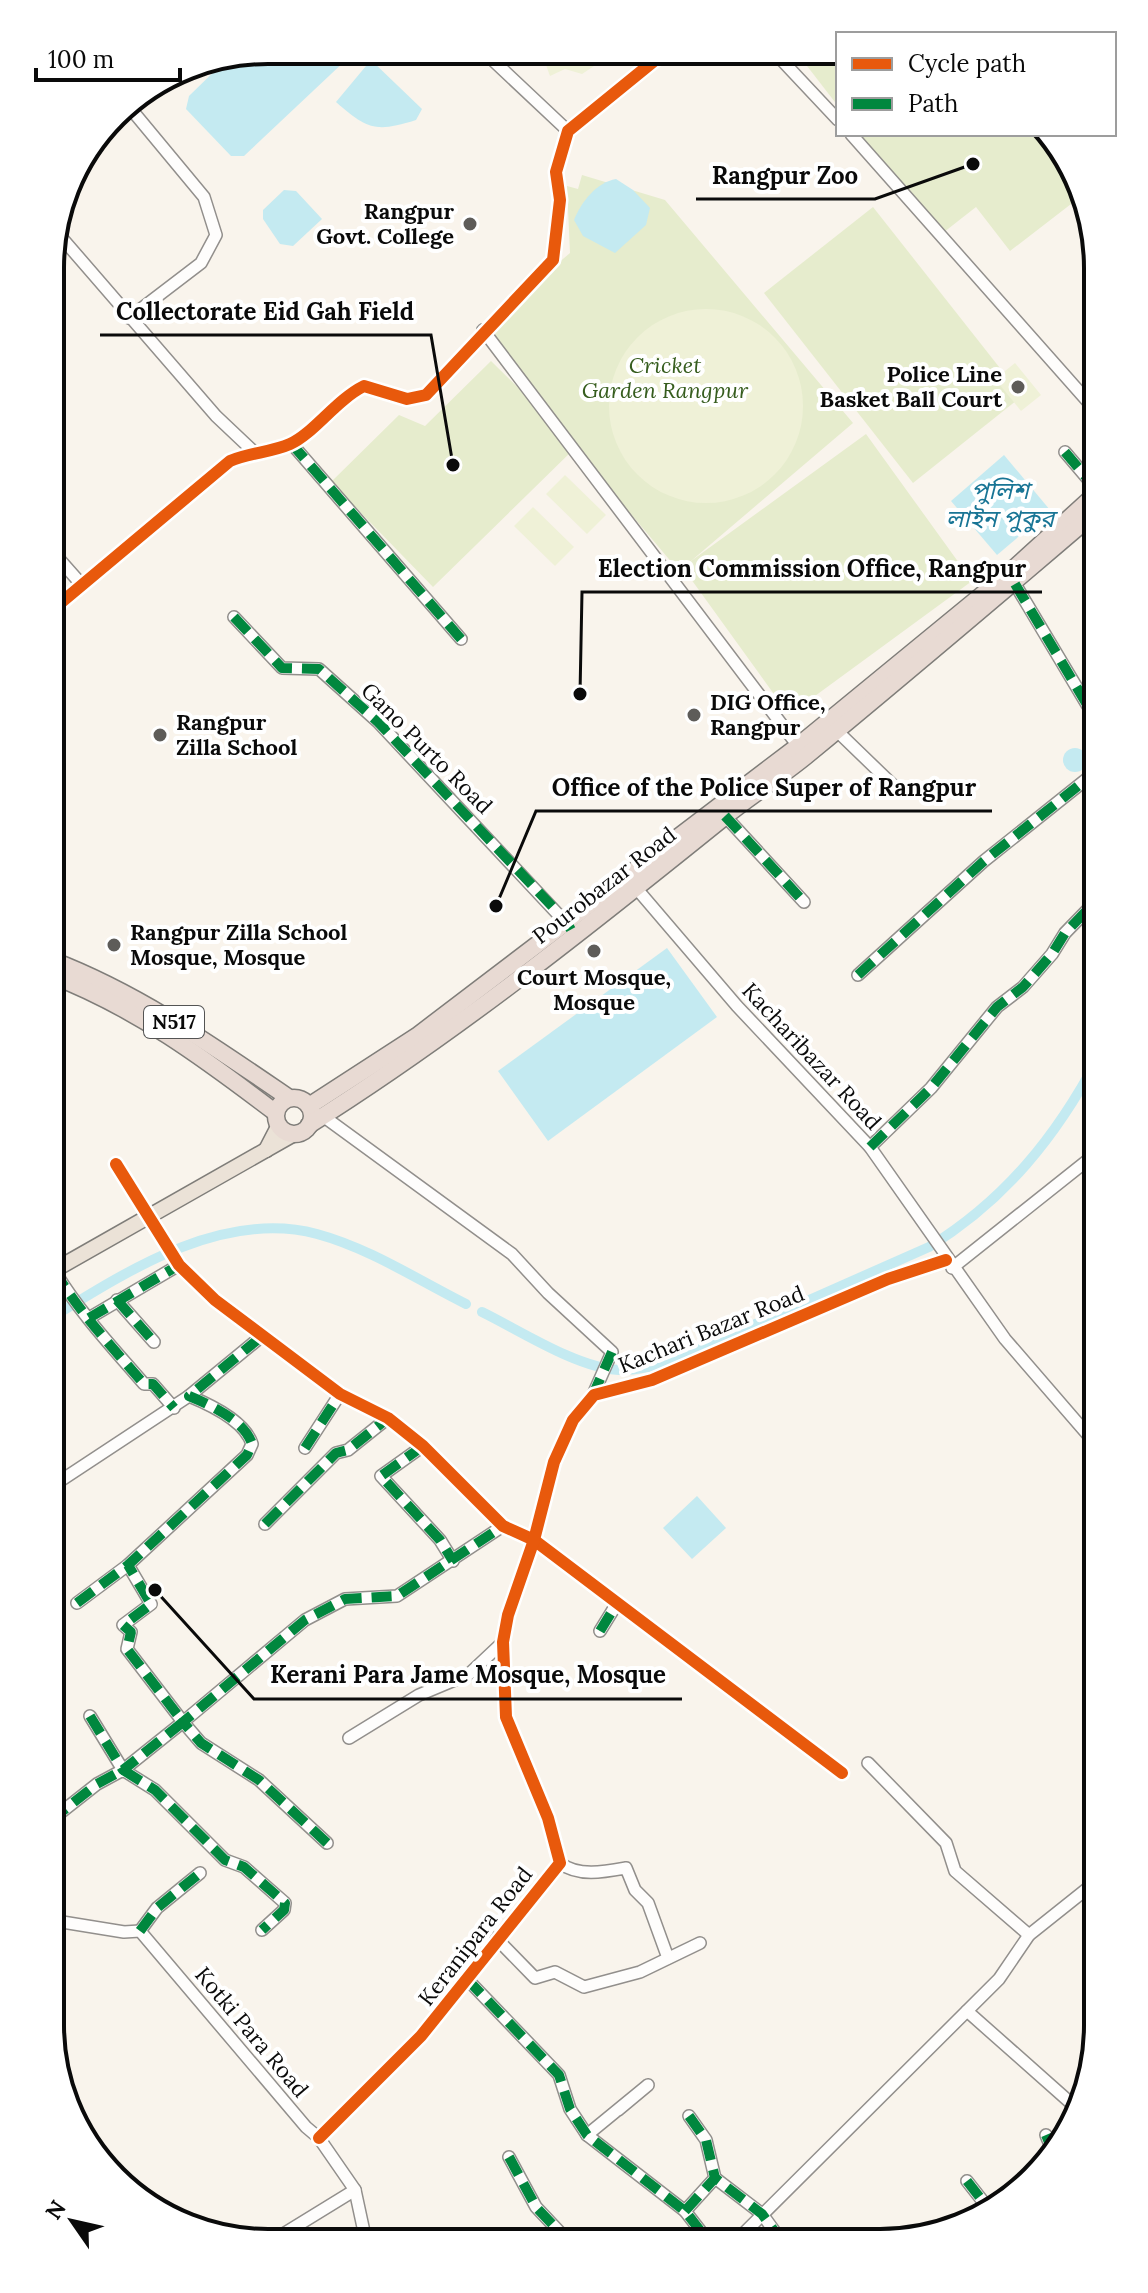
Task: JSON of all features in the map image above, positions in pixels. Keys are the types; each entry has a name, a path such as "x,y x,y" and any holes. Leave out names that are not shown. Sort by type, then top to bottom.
{"highway":[{"name":"Pourobazar Road","path":"314,1116 798,746 1010,572 1084,504"},
{"name":"Pourobazar Road","path":"314,1116 416,1056 575,937 836,730 1015,584 1084,522"},
{"name":"N517","path":"64,965 101,979 194,1033 289,1098 297,1098 314,1116"},
{"name":"N517","path":"64,980 95,992 187,1045 294,1134"},
{"path":"277,1119 289,1098"},
{"path":"294,1134 314,1116"}],"main road":[{"path":"266,1151 277,1119"},
{"path":"64,1264 294,1134"}],"street":[{"path":"497,64 568,131"},
{"path":"64,600 230,461 253,451 291,443 346,395 364,386 407,399 426,395 483,330 553,260 560,200 556,172 568,131 650,64"},
{"path":"785,64 836,118"},
{"path":"129,318 201,263 216,235 204,197 135,114"},
{"path":"853,136 1084,397"},
{"path":"66,243 216,416 253,451"},
{"path":"483,330 798,746"},
{"path":"291,443 461,639"},
{"path":"1065,452 1084,474"},
{"path":"64,565 82,585"},
{"path":"1015,584 1084,700"},
{"name":"Gano Purto Road","path":"234,617 282,668 319,669 378,722 566,921 575,937"},
{"path":"836,730 897,789"},
{"path":"858,975 984,861 1084,781"},
{"path":"725,816 804,902"},
{"name":"Kacharibazar Road","path":"637,889 737,1006 870,1147 949,1264 1084,1433"},
{"path":"870,1147 931,1088 997,1007 1023,987 1084,913"},
{"path":"314,1116 512,1254 548,1293 612,1352 592,1397 573,1420 554,1462 533,1545"},
{"path":"949,1264 1084,1163"},
{"path":"116,1164 179,1265 215,1300 340,1394 388,1418 423,1446 503,1526 616,1605 842,1773"},
{"name":"Kachari Bazar Road","path":"592,1397 652,1380 724,1341 885,1273 949,1264"},
{"path":"89,1318 179,1265"},
{"path":"64,1286 144,1384 153,1384 174,1408"},
{"path":"117,1300 154,1342"},
{"path":"64,1479 174,1408 262,1336"},
{"path":"305,1448 340,1394"},
{"path":"77,1603 128,1565 247,1455 252,1444 249,1433 208,1404 189,1396"},
{"path":"265,1524 336,1453 348,1450 388,1418"},
{"path":"423,1446 381,1476 440,1540 453,1561"},
{"path":"64,1810 97,1784 123,1770 305,1620 345,1599 397,1596 503,1526"},
{"name":"Keranipara Road","path":"319,2138 421,2036 496,1938 560,1863 548,1818 506,1717 503,1642 508,1615 533,1545"},
{"path":"128,1565 151,1604 123,1625 131,1632 127,1649 201,1743 259,1780 327,1843"},
{"path":"600,1631 616,1605"},
{"path":"349,1738 419,1695 469,1674 503,1642"},
{"path":"90,1716 123,1770 155,1790 225,1860 244,1867 285,1903 284,1910 262,1930"},
{"path":"868,1763 946,1843 955,1871 1029,1935"},
{"path":"560,1863 570,1871 601,1872 626,1868 635,1890 648,1903 668,1958"},
{"path":"64,1922 124,1932 140,1931 157,1908 200,1873"},
{"path":"748,2229 999,1979 1029,1935 1084,1891"},
{"name":"Kotki Para Road","path":"140,1931 306,2127 319,2138 355,2190 363,2229"},
{"path":"496,1938 535,1978 555,1972 584,1987 640,1972 700,1943"},
{"path":"467,1979 559,2075 570,2109 587,2135 685,2211 699,2229"},
{"path":"967,2011 1069,2101"},
{"path":"587,2135 648,2085 618,2110"},
{"path":"689,2116 706,2140 715,2178 762,2214 773,2229"},
{"path":"1046,2135 1048,2140"},
{"path":"509,2157 536,2207 557,2229"},
{"path":"685,2211 715,2178"},
{"path":"967,2181 983,2201"},
{"path":"292,2229 355,2190"}],"green space":[{"path":"546,64 597,64 582,74 565,69 550,76"},
{"path":"806,64 836,64 836,103"},
{"path":"862,136 1035,136 1050,155 1073,202 1010,251 976,207 939,236"},
{"name":"Cricket Garden Rangpur","path":"582,175 665,200 853,423 691,561 866,434 972,581 789,715 683,568 679,571 575,448 433,587 331,482 399,415 425,426 491,361 558,427 477,332 570,253 567,186 578,189"},
{"path":"873,207 1022,396 913,483 764,293"},
{"name":"Cricket Garden Rangpur","path":"706,309 725,310 743,316 775,337 796,369 802,387 802,425 796,443 775,475 743,496 725,502 706,503 687,502 669,496 637,475 616,443 610,425 609,406 610,387 616,369 637,337 669,316 687,310"},
{"name":"Police Line Basket Ball Court","path":"1015,363 1041,395 1021,411 995,379"},
{"path":"565,475 606,515 587,534 546,494"},
{"path":"533,507 574,547 555,566 514,526"}],"water":[{"path":"268,64 342,64 244,156 231,156 186,109 189,96 214,71 228,68"},
{"path":"368,64 375,64 422,109 416,120 381,127 364,123 336,102"},
{"path":"616,179 633,190 650,208 646,225 615,253 583,236 574,220 590,194 602,184"},
{"path":"284,190 296,191 322,219 293,246 280,244 263,219 263,210"},
{"name":"পুলিশ লাইন পুকুর","path":"1004,455 1050,510 997,555 951,501"},
{"path":"1075,748 1083,752 1083,768 1075,772 1067,768 1063,760 1067,752"},
{"path":"667,948 717,1017 548,1141 498,1071"},
{"path":"697,1496 726,1528 692,1559 663,1528"}],"waterway":[{"path":"482,1312 567,1356 603,1368 633,1370 674,1360 929,1247 956,1229 982,1209 1026,1164 1065,1114 1084,1083"},
{"path":"64,1310 144,1264 177,1249 246,1230 282,1229 317,1234 355,1247 466,1304"}],"marked path":[{"path":"291,443 461,639"},
{"path":"1065,452 1084,474"},
{"path":"1015,584 1084,700"},
{"path":"234,617 282,668 319,669 378,722 566,921 575,937"},
{"path":"858,975 984,861 1084,781"},
{"path":"725,816 804,902"},
{"path":"870,1147 931,1088 997,1007 1023,987 1084,913"},
{"path":"89,1318 179,1265"},
{"path":"64,1285 85,1315 144,1384 153,1384 174,1408"},
{"path":"117,1300 154,1342"},
{"path":"77,1603 128,1565 247,1455 252,1444 242,1428 217,1409 189,1396 262,1336"},
{"path":"592,1397 612,1352"},
{"path":"305,1448 340,1394"},
{"path":"265,1524 336,1453 348,1450 388,1418"},
{"path":"423,1446 381,1476 440,1540 453,1561"},
{"path":"327,1843 259,1780 201,1743 183,1722 305,1620 345,1599 397,1596 503,1526"},
{"path":"90,1716 123,1770 183,1722 127,1649 131,1632 123,1625 151,1604 128,1565"},
{"path":"600,1631 616,1605"},
{"path":"64,1810 97,1784 123,1770 155,1790 225,1860 244,1867 285,1903 284,1910 262,1930"},
{"path":"140,1931 157,1908 200,1873"},
{"path":"467,1979 559,2075 570,2109 587,2135 685,2211 699,2229"},
{"path":"689,2116 706,2140 715,2178"},
{"path":"1046,2135 1048,2140"},
{"path":"509,2157 536,2207 557,2229"},
{"path":"685,2211 715,2178 762,2214 773,2229"},
{"path":"967,2181 983,2201"}],"cycle path":[{"path":"64,600 230,461 283,447 299,439 364,386 407,399 426,395 553,260 560,200 556,172 568,131 650,64"},
{"path":"116,1164 179,1265 215,1300 340,1394 388,1418 423,1446 503,1526 534,1540 842,1773"},
{"path":"319,2138 421,2036 560,1863 548,1818 506,1717 503,1642 508,1615 534,1540 554,1462 573,1420 594,1395 652,1380 888,1279 946,1260"}],"place":[{"name":"Rangpur Zoo","path":"973,164"},
{"name":"Rangpur Govt. College","path":"470,224"},
{"name":"Police Line Basket Ball Court","path":"1018,387"},
{"name":"Collectorate Eid Gah Field","path":"453,465"},
{"name":"Election Commission Office, Rangpur","path":"580,694"},
{"name":"DIG Office, Rangpur","path":"694,715"},
{"name":"Rangpur Zilla School","path":"160,735"},
{"name":"Office of the Police Super of Rangpur","path":"496,906"},
{"name":"Rangpur Zilla School Mosque, Mosque","path":"114,945"},
{"name":"Court Mosque, Mosque","path":"594,951"},
{"name":"Kerani Para Jame Mosque, Mosque","path":"155,1590"}]}
